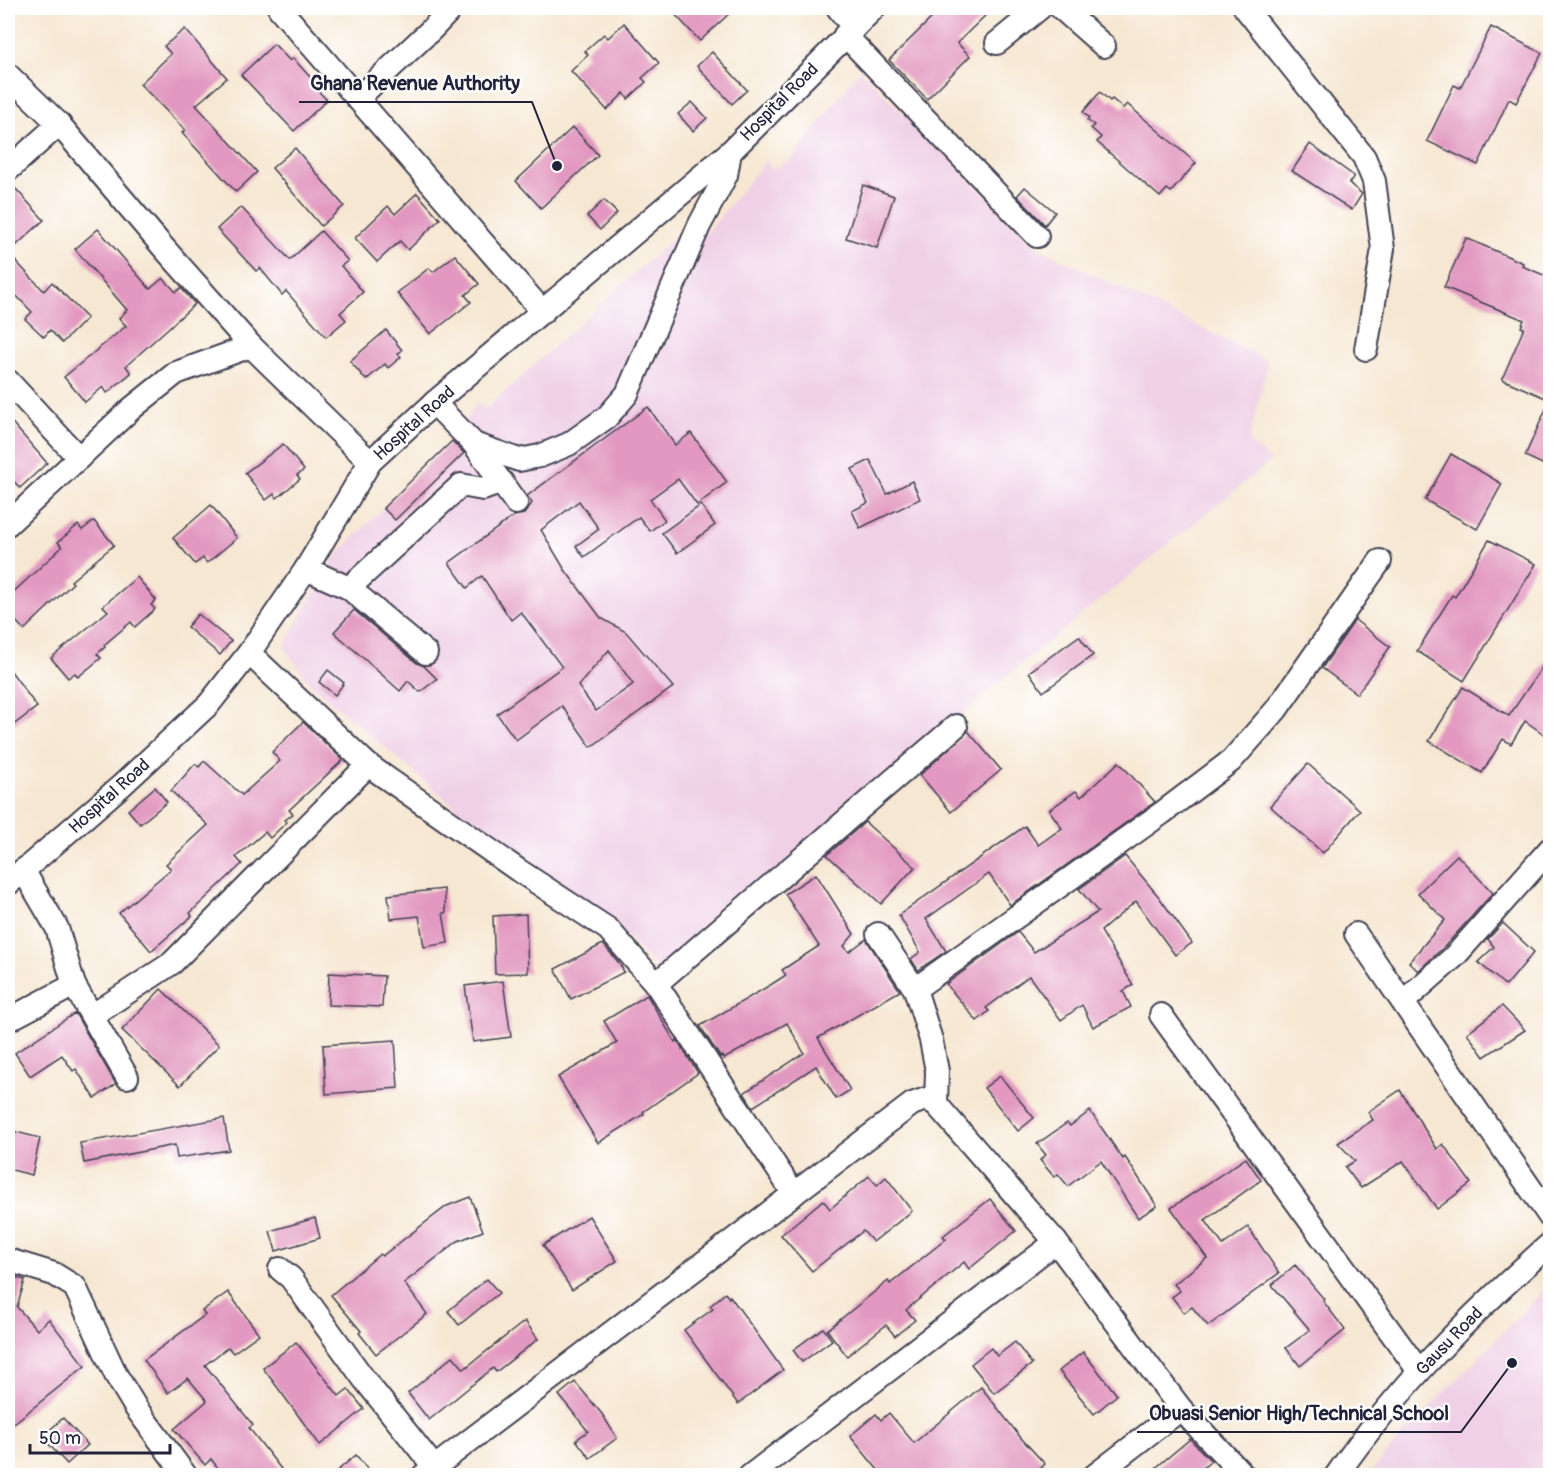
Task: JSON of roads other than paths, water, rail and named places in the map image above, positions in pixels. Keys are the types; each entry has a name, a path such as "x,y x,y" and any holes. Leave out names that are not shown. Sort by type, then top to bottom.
{"street":[{"path":"279,8 543,312"},
{"path":"358,98 432,30 452,8"},
{"path":"838,8 849,31 1037,236"},
{"name":"Hospital Road","path":"15,877 122,785 209,704 249,653 306,569 370,462 434,403 730,152 874,8"},
{"path":"997,43 1040,8"},
{"path":"1061,8 1104,46"},
{"path":"1245,8 1364,157 1374,181 1383,249 1366,349"},
{"path":"8,75 59,124 251,346 370,462"},
{"path":"8,170 59,124"},
{"path":"474,444 519,460 540,456 569,444 607,417 627,394 699,226 726,175 730,152"},
{"path":"8,524 130,409 176,373 251,346"},
{"path":"8,381 79,458"},
{"path":"434,403 474,444 516,503"},
{"path":"348,588 461,485 483,489 502,482"},
{"path":"915,989 1231,761 1276,710 1380,561"},
{"path":"306,569 348,588 426,653"},
{"path":"249,653 369,765 499,857 608,928 656,984 794,1194"},
{"path":"656,984 956,726"},
{"path":"93,1015 172,963 369,765"},
{"path":"1403,1002 1455,956 1551,849"},
{"path":"15,877 57,928 74,985 127,1077"},
{"path":"878,934 915,989 937,1071 936,1104"},
{"path":"1356,934 1551,1217"},
{"path":"8,1020 74,985"},
{"path":"1161,1015 1419,1371"},
{"path":"280,1269 291,1278 429,1471 912,1104 926,1100 936,1104 1056,1242 1181,1409 1244,1476"},
{"path":"750,1476 1056,1242"},
{"name":"Gausu Road","path":"1336,1476 1358,1444 1419,1371 1491,1297 1551,1244"},
{"path":"8,1260 54,1274 75,1287 116,1375 136,1408 186,1476"},
{"path":"1094,1476 1181,1409"}],"place":[{"name":"Ghana Revenue Authority","path":"557,166"},
{"name":"Obuasi Senior High/Technical School","path":"1512,1363"}]}
